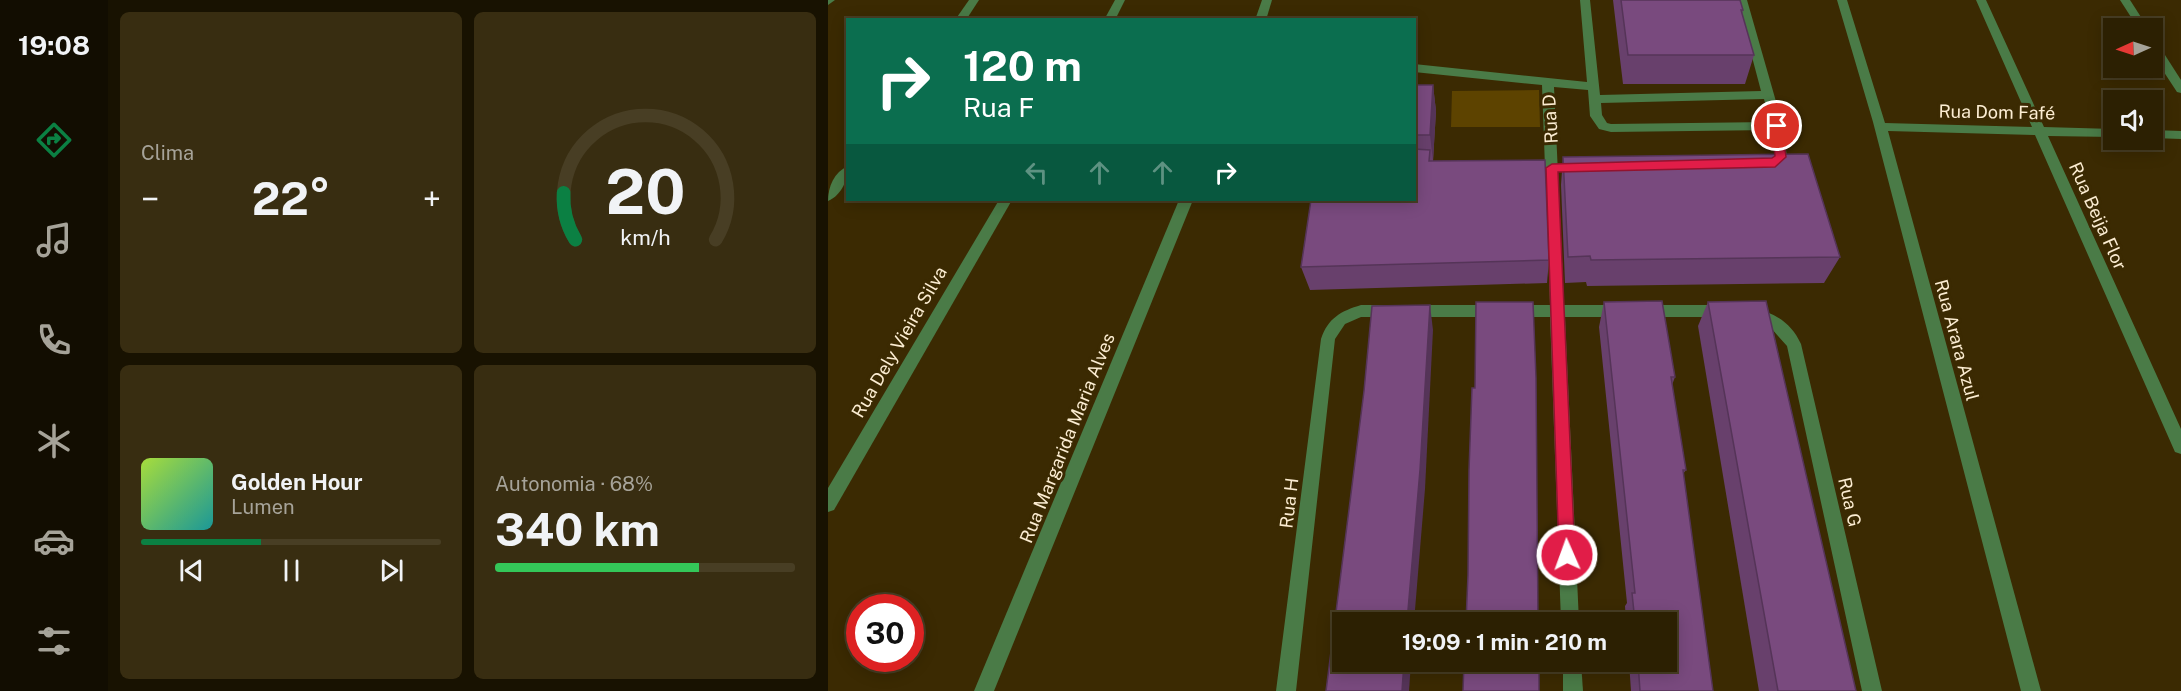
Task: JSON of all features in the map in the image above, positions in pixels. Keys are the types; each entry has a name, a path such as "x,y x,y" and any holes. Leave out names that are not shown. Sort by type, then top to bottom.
{"street":[{"path":"961,18 974,0"},
{"path":"1110,18 1120,0"},
{"path":"1261,18 1267,0"},
{"path":"1585,0 1594,93 1599,121 1603,126 1611,128 1777,126"},
{"path":"1742,0 1777,126 1780,157 1775,162 1751,165"},
{"name":"Rua Arara Azul","path":"1842,0 1880,127 2031,691"},
{"name":"Rua Beija Flor","path":"1981,0 2181,447"},
{"path":"2125,0 2137,18"},
{"path":"2163,61 2181,89"},
{"path":"1416,69 1548,83 1594,93 1768,95"},
{"name":"Rua D","path":"1548,83 1570,612"},
{"name":"Rua Dom Fafé","path":"1880,127 2103,133"},
{"path":"2163,134 2181,135"},
{"path":"828,196 846,173"},
{"name":"Rua Dely Vieira Silva","path":"828,504 1004,201"},
{"name":"Rua Margarida Maria Alves","path":"984,691 1186,201"},
{"name":"Rua H","path":"1286,691 1330,329 1337,321 1361,311 1558,310"},
{"name":"Rua G","path":"1558,310 1730,311 1763,316 1782,325 1794,344 1872,691"},
{"path":"1572,672 1573,691"}],"shaded area":[{"path":"1539,90 1540,127 1451,127 1452,91"}],"building":[{"path":"1621,0 1740,0 1754,55 1628,55"},
{"path":"1416,85 1433,85 1430,135 1416,135"},
{"path":"1416,149 1430,150 1429,161 1545,160 1549,260 1301,267 1311,201 1416,201"},
{"path":"1808,154 1840,257 1591,260 1590,256 1568,257 1563,157"},
{"path":"1662,301 1675,377 1671,377 1686,470 1683,470 1713,691 1640,691 1639,672 1677,672 1677,612 1634,612 1632,593 1635,593 1604,302"},
{"path":"1766,301 1856,691 1778,691 1708,302"},
{"path":"1476,302 1533,302 1538,612 1466,612 1472,388 1475,388"},
{"path":"1430,305 1420,470 1408,612 1336,612 1364,391 1372,306"},
{"path":"1332,644 1332,672 1403,672 1402,691 1326,691"},
{"path":"1464,672 1539,672 1539,691 1463,691"}],"route":[{"path":"1567,555 1552,168 1763,165 1775,162 1780,157 1777,126"}]}
